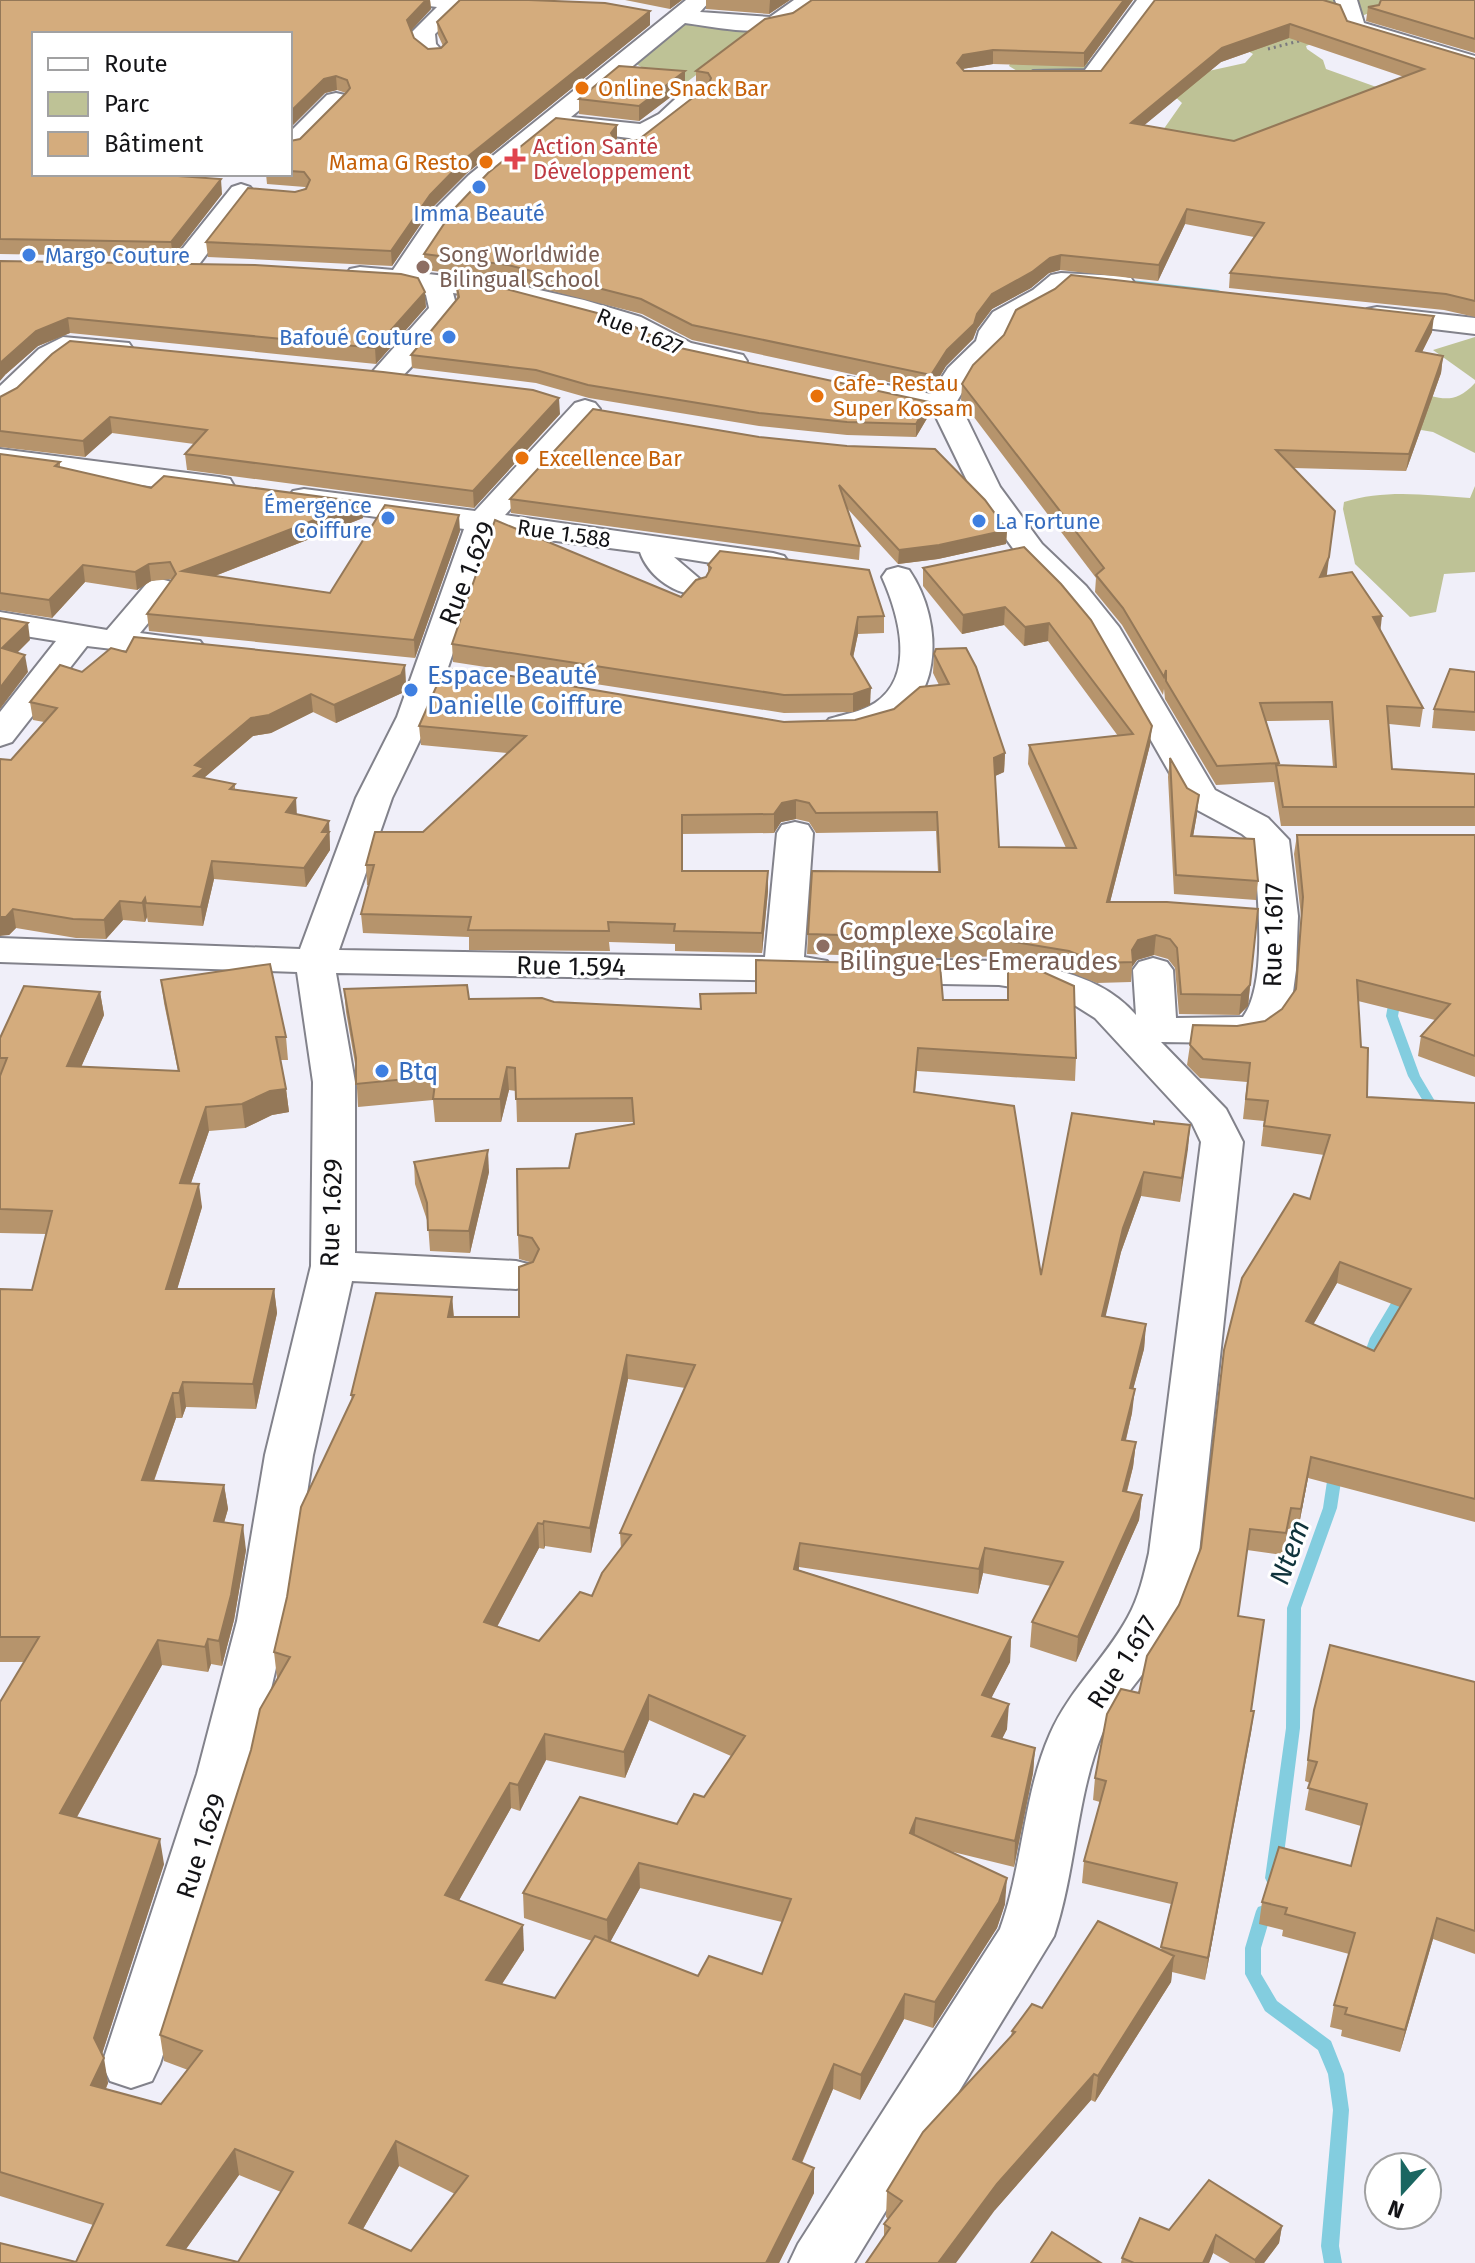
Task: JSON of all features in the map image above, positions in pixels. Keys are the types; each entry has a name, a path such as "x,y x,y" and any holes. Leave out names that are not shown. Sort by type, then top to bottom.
{"street":[{"path":"429,0 531,3"},
{"path":"646,14 685,12 754,25 776,24 809,0"},
{"path":"1017,75 1092,77 1149,0"},
{"path":"1346,0 1354,27 1475,63"},
{"path":"433,54 425,45 423,33 456,1"},
{"path":"384,376 423,335 443,308 439,293 414,279 442,217 478,180 547,121 685,12"},
{"path":"547,121 635,140 668,119 696,93"},
{"path":"292,144 336,100"},
{"path":"181,269 247,186"},
{"path":"151,268 211,269"},
{"name":"Rue 1.627","path":"329,273 414,279 508,291 631,323 682,350 753,366"},
{"path":"825,381 940,405 958,374 990,344 993,331 1003,318 1043,296 1061,281 1141,287"},
{"path":"1348,312 1475,326"},
{"path":"0,402 49,355 63,346 144,351"},
{"path":"354,373 413,380"},
{"name":"Rue 1.617","path":"940,405 949,413 950,451 985,488 1016,554 1074,593 1107,634 1201,797 1285,839 1264,914 1271,1007 1256,1027 1230,1031 1142,1030"},
{"name":"Rue 1.629","path":"131,2064 224,1774 262,1621 289,1455 333,1266 334,1082 315,962 374,798 414,717 427,672 482,522 587,408"},
{"name":"Rue 1.588","path":"0,458 653,544 803,567"},
{"path":"653,544 660,563 692,586"},
{"path":"809,727 854,725 880,718 897,706 920,659 910,598 898,575"},
{"path":"115,641 160,589"},
{"path":"0,622 115,641 225,651"},
{"path":"0,735 79,635"},
{"path":"784,968 795,833"},
{"name":"Rue 1.594","path":"2,957 784,968 1003,975 1048,981 1077,991 1142,1030"},
{"path":"1142,1030 1153,970"},
{"name":"Rue 1.617","path":"820,2263 1026,1936 1037,1909 1065,1761 1078,1730 1151,1623 1168,1581 1174,1553 1222,1142 1211,1118 1142,1030"},
{"path":"333,1266 516,1275"}],"path":[{"path":"1268,49 1354,27"}],"green space":[{"path":"1321,0 1407,0 1364,15 1357,25 1306,46 1323,60 1326,69 1396,94 1232,141 1163,130 1182,103 1170,92 1019,72 1009,66 1012,59 1075,55 1100,69 1204,72 1245,63 1253,54 1221,35"},
{"path":"693,22 761,30 737,44 679,88 636,64 669,33"},
{"path":"1475,337 1475,380 1433,350"},
{"path":"1475,383 1475,453 1433,432 1339,416 1406,395 1449,398 1465,392"},
{"path":"1475,486 1475,572 1444,574 1436,612 1410,617 1355,564 1344,502 1390,494 1470,498"}],"building":[{"path":"0,0 426,0 407,20 414,38 428,49 441,48 447,42 437,22 460,0 605,3 650,11 466,158 430,195 391,251 206,242 248,188 295,192 306,189 310,180 304,172 292,171 292,141 300,139 350,88 347,80 336,76 324,79 292,110 292,32 32,32 32,176 221,179 171,242 0,239"},
{"path":"812,0 1124,0 1084,53 993,50 963,55 957,63 964,71 1101,71 1155,0 1323,0 1340,5 1347,21 1475,59 1475,301 1446,294 1230,273 1264,223 1187,209 1159,265 1061,255 1050,258 1032,272 992,294 977,314 974,324 947,350 931,375 692,325 641,299 508,265 424,254 454,209 488,173 556,118 617,125 611,133 615,140 638,140 708,86 711,78 708,73 696,71 765,19 793,13","holes":["1290,24 1424,69 1234,141 1131,123 1222,48"]},
{"path":"1381,0 1475,0 1475,39 1368,7 1379,5"},
{"path":"619,66 685,71 639,106 579,99"},
{"path":"0,261 255,265 401,274 418,278 425,292 375,348 68,318 36,331 0,363"},
{"path":"1071,275 1434,316 1416,351 1443,356 1409,454 1276,450 1335,511 1329,557 1320,577 1352,572 1382,616 1373,617 1423,708 1387,706 1392,769 1475,774 1475,807 1283,807 1276,765 1336,767 1332,702 1260,703 1279,763 1217,766 1166,681 1166,670 1164,677 1123,608 1096,575 1104,568 962,384 973,365 1004,335 1016,310 1055,289"},
{"path":"456,283 506,289 620,319 671,346 929,402 916,424 847,422 759,413 588,385 536,370 411,355 459,297"},
{"path":"70,341 383,372 533,390 559,398 473,491 185,454 207,430 110,417 83,441 0,431 0,397 17,388"},
{"path":"593,409 759,437 847,446 935,449 985,500 1007,530 899,550 839,485 860,546 510,499"},
{"path":"0,454 60,462 55,466 151,488 164,476 361,502 182,571 330,593 385,505 459,515 414,640 147,614 176,574 170,562 149,564 135,572 83,565 49,600 0,593"},
{"path":"495,520 681,597 696,580 706,577 711,568 708,565 720,551 869,570 884,616 858,617 851,654 871,688 853,694 784,695 452,644"},
{"path":"1024,547 1091,620 1152,726 1107,902 1167,902 1258,909 1250,985 1241,995 1181,994 1177,948 1170,939 1156,935 1138,940 1132,950 1133,962 1099,963 1069,951 1008,941 1008,937 808,934 812,871 940,872 937,812 816,813 809,803 796,800 782,803 774,814 682,815 682,871 768,871 762,933 674,931 675,924 608,922 609,931 468,930 471,917 361,914 374,865 366,865 375,832 423,832 526,736 419,726 444,669 487,672 784,722 855,720 894,709 920,687 949,684 934,654 936,649 966,648 976,667 1005,753 994,758 999,847 1076,848 1029,745 1133,734 1049,623 1025,627 1005,607 963,615 923,568"},
{"path":"0,618 28,623 2,648 25,655 0,688"},
{"path":"134,637 405,665 401,675 334,705 311,694 269,715 251,718 195,765 204,768 194,776 235,784 230,789 296,798 286,812 329,821 322,832 329,832 304,868 212,861 201,907 146,903 145,898 142,903 120,901 104,920 73,919 13,909 6,917 0,917 0,759 11,760 57,708 30,702 60,665 82,672 111,648 126,652"},
{"path":"1450,669 1475,672 1475,712 1434,709"},
{"path":"1170,758 1187,788 1199,795 1191,836 1254,839 1258,881 1176,875"},
{"path":"1297,835 1475,835 1475,1056 1421,1036 1450,1004 1357,980 1361,1047 1368,1048 1367,1097 1475,1103 1475,1499 1311,1457 1301,1509 1291,1508 1286,1533 1250,1529 1238,1616 1264,1620 1251,1711 1254,1711 1208,1958 1161,1947 1177,1883 1084,1861 1106,1781 1095,1778 1107,1714 1121,1689 1139,1693 1147,1656 1179,1605 1201,1548 1224,1350 1242,1278 1294,1194 1310,1199 1330,1135 1264,1126 1268,1101 1246,1099 1250,1063 1203,1059 1190,1045 1193,1025 1237,1026 1265,1021 1282,1009 1296,989 1303,897","holes":["1340,1262 1411,1289 1374,1351 1306,1321"]},
{"path":"756,960 940,965 943,1000 1008,1000 1008,968 1043,972 1074,986 1076,1058 918,1048 914,1092 1014,1106 1041,1275 1072,1113 1154,1124 1154,1121 1190,1125 1182,1178 1144,1172 1123,1228 1102,1316 1146,1324 1130,1388 1135,1389 1122,1440 1136,1442 1123,1491 1142,1495 1078,1637 1032,1622 1063,1562 985,1548 979,1569 800,1543 794,1569 1011,1637 982,1695 1009,1704 992,1736 1035,1748 1015,1841 916,1818 910,1833 1007,1878 999,1902 935,2002 905,1994 861,2075 834,2064 793,2159 814,2168 766,2263 0,2263 0,2243 76,2262 103,2204 0,2172 0,1702 39,1637 0,1637 0,1289 32,1290 52,1211 0,1209 0,1076 7,1058 0,1058 0,1038 24,986 100,992 67,1066 179,1071 161,980 270,964 286,1037 276,1037 286,1089 270,1091 242,1104 206,1107 180,1183 199,1184 166,1289 274,1289 253,1384 183,1382 179,1393 173,1393 142,1480 224,1485 214,1521 243,1525 231,1595 219,1641 208,1639 205,1647 158,1640 60,1813 160,1839 94,2038 104,2058 91,2085 161,2104 202,2051 160,2035 251,1750 260,1709 290,1657 274,1652 287,1597 301,1507 354,1395 351,1395 376,1293 452,1297 448,1317 519,1317 519,1267 533,1262 539,1249 532,1238 518,1235 517,1169 569,1168 576,1134 634,1124 632,1098 516,1099 515,1068 507,1067 500,1099 433,1099 436,1076 356,1084 356,1058 344,989 467,985 469,999 542,998 554,1002 701,1009 700,994 756,993","holes":["627,1355 695,1365 620,1533 631,1535 602,1573 592,1596 580,1592 539,1641 484,1622 538,1523 543,1524 544,1521 590,1528","649,1695 745,1736 704,1797 694,1794 677,1824 580,1797 523,1893 607,1920 639,1863 791,1899 762,1974 709,1956 698,1976 595,1936 555,1998 486,1980 523,1925 445,1895 510,1783 518,1785 545,1734 624,1752","396,2141 468,2176 411,2251 349,2223","235,2149 293,2172 238,2262 167,2245"]},
{"path":"488,1150 469,1231 428,1230 427,1203 414,1162"},
{"path":"1330,1645 1475,1682 1475,1931 1437,1918 1405,2030 1345,2014 1347,2008 1334,2005 1355,1933 1285,1914 1287,1908 1262,1902 1279,1847 1351,1866 1367,1804 1308,1788 1317,1762 1308,1760 1314,1710"},
{"path":"1098,1921 1174,1956 1098,2076 1094,2074 997,2184 938,2263 866,2263 890,2228 884,2224 902,2201 887,2191 923,2132 1015,2032 1012,2031 1032,2004 1042,2008"},
{"path":"1209,2180 1282,2226 1255,2260 1216,2235 1203,2263 1134,2263 1122,2258 1140,2218 1169,2230"},
{"path":"1052,2232 1101,2263 1031,2263"}],"waterway":[{"path":"1117,280 1218,292"},
{"name":"Ntem","path":"1396,994 1392,1016 1414,1076 1436,1113"},
{"name":"Ntem","path":"1368,1363 1377,1338 1405,1291"},
{"name":"Ntem","path":"1273,1878 1293,1728 1294,1608 1330,1508 1336,1468"},
{"name":"Ntem","path":"1264,1911 1253,1948 1253,1974 1271,2006 1325,2046 1336,2074 1341,2110 1330,2246 1333,2263"}],"place":[{"name":"Online Snack Bar","path":"582,88"},
{"name":"Action Santé Développement","path":"515,159"},
{"name":"Mama G Resto","path":"486,162"},
{"name":"Imma Beauté","path":"479,187"},
{"name":"Margo Couture","path":"29,255"},
{"name":"Song Worldwide Bilingual School","path":"423,267"},
{"name":"Bafoué Couture","path":"449,337"},
{"name":"Cafe- Restau Super Kossam","path":"817,396"},
{"name":"Excellence Bar","path":"522,458"},
{"name":"Émergence Coiffure","path":"388,518"},
{"name":"La Fortune","path":"979,521"},
{"name":"Espace Beauté Danielle Coiffure","path":"411,690"},
{"name":"Complexe Scolaire Bilingue Les Emeraudes","path":"823,946"},
{"name":"Btq","path":"382,1071"}]}
